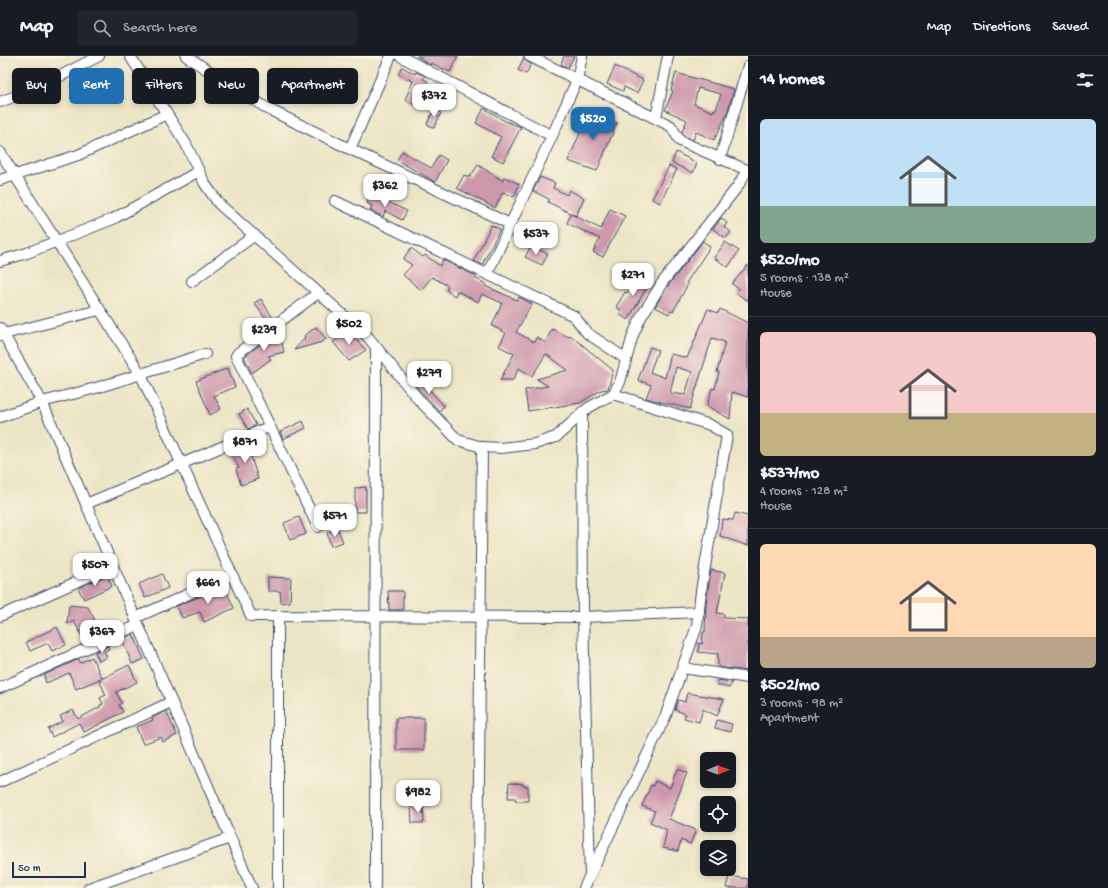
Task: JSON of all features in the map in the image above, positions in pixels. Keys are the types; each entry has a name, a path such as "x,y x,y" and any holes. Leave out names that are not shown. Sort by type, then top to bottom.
{"street":[{"path":"0,102 39,87 99,56"},
{"path":"130,56 168,114 219,204 368,338 419,400 458,440 482,447 501,448 535,444 556,437 582,412 613,394 620,382 633,335 641,317 662,282 735,190 747,170 680,141 671,126 529,56"},
{"path":"186,56 268,109 510,224"},
{"path":"350,149 391,56"},
{"path":"400,56 552,136"},
{"path":"486,274 577,80 582,56"},
{"path":"656,118 668,56"},
{"path":"720,159 748,66"},
{"path":"0,180 78,156 168,114"},
{"path":"0,152 140,373 231,575 252,616 480,617 583,616 699,612"},
{"path":"0,261 57,242 113,219 199,171"},
{"path":"335,201 574,316 587,333 626,359"},
{"path":"192,281 254,235"},
{"path":"318,293 236,356 318,527"},
{"path":"99,310 1,332 42,402 252,888"},
{"path":"375,888 376,348"},
{"path":"0,417 42,402 96,388 140,373 205,354"},
{"path":"584,888 666,715 697,626 727,436 710,425 613,394"},
{"path":"582,412 583,616 590,877"},
{"path":"86,504 269,427"},
{"path":"478,888 482,447"},
{"path":"0,616 112,566"},
{"path":"0,688 231,575"},
{"path":"278,616 278,888"},
{"path":"683,668 748,678"},
{"path":"0,782 171,702"},
{"path":"89,888 230,838"}],"building":[{"path":"417,56 458,56 450,72 431,63 430,65"},
{"path":"564,56 574,56 568,68 561,64"},
{"path":"523,59 531,64 526,74 518,70"},
{"path":"615,66 643,80 637,93 624,87 623,91 607,84"},
{"path":"402,67 415,74 416,72 425,76 423,79 428,81 423,87 415,105 405,100 413,81 398,74"},
{"path":"676,73 734,89 727,114 714,140 696,132 693,140 684,136 682,132 687,120 665,110 673,91 671,90","holes":["698,88 721,94 716,110 714,109 713,112 694,104"]},
{"path":"484,108 505,121 521,127 503,162 491,156 501,137 476,123"},
{"path":"434,109 441,113 434,128 427,124"},
{"path":"602,110 610,114 608,119 617,123 597,171 568,161 589,112 599,117"},
{"path":"402,151 431,168 439,155 447,160 435,182 397,160"},
{"path":"676,152 697,163 693,173 672,163"},
{"path":"478,165 503,181 504,177 519,184 514,197 503,192 495,208 457,188 464,175 470,177"},
{"path":"669,166 677,169 660,203 652,199"},
{"path":"540,177 555,183 553,188 567,195 569,190 584,198 576,216 548,202 549,199 533,191"},
{"path":"371,194 407,211 402,220 385,211 383,217 370,210 372,206 367,203"},
{"path":"610,209 625,216 603,257 593,252 600,239 567,223 571,214 601,229"},
{"path":"721,218 727,223 724,227 731,232 726,238 713,229"},
{"path":"491,225 500,229 482,265 474,261"},
{"path":"703,241 710,247 686,283 688,284 673,312 671,311 669,314 655,307 667,287"},
{"path":"725,242 739,251 728,267 714,258"},
{"path":"531,246 548,254 542,265 525,257"},
{"path":"411,248 423,257 425,255 440,266 443,260 476,276 475,278 486,284 485,286 517,300 519,297 532,304 516,332 534,342 537,337 545,343 552,329 569,337 570,335 613,370 608,389 601,390 580,403 528,411 525,390 548,386 537,379 568,370 546,354 532,376 519,368 513,380 500,380 514,354 499,346 506,333 492,326 502,303 482,294 478,302 457,291 455,296 446,290 448,286 432,277 421,290 403,275 412,265 403,259"},
{"path":"748,265 748,301 736,293 739,289 732,284"},
{"path":"640,274 651,280 628,320 619,314 621,310 616,307 625,292 627,293 636,282"},
{"path":"261,299 273,318 268,322 254,303"},
{"path":"708,309 718,313 720,309 748,323 748,397 732,392 730,419 707,406 712,388 715,389 719,372 717,372 725,342 712,338 690,409 646,398 651,385 638,380 650,347 658,350 650,372 665,378 671,354 687,358","holes":["676,367 692,372 685,395 670,393"]},
{"path":"316,327 326,339 322,342 294,350 305,338 304,336"},
{"path":"276,332 279,332 284,352 268,356 271,359 252,373 244,357"},
{"path":"348,332 366,350 349,361 333,342"},
{"path":"228,368 235,387 214,396 221,409 210,415 196,381"},
{"path":"420,379 444,406 439,411 414,384"},
{"path":"247,409 256,425 248,429 239,414"},
{"path":"303,421 306,428 283,439 280,432"},
{"path":"247,443 254,456 251,457 258,479 241,485 236,469 239,468 230,450"},
{"path":"366,487 366,512 355,512 355,488"},
{"path":"735,513 748,516 748,546 720,536 722,519 733,520"},
{"path":"299,517 306,534 290,540 284,523"},
{"path":"338,529 343,542 331,546 327,533"},
{"path":"711,570 725,573 717,613 724,614 724,618 748,619 748,671 718,667 718,654 698,652 699,643 702,644 703,632 705,632 706,603"},
{"path":"162,574 168,588 145,598 139,584"},
{"path":"107,575 112,586 84,599 78,588"},
{"path":"268,577 291,578 290,602 281,603 280,591 268,591"},
{"path":"224,586 234,608 204,622 200,612 182,618 177,606"},
{"path":"388,591 403,591 403,610 389,610"},
{"path":"69,605 88,607 102,634 85,642 74,621 67,624"},
{"path":"57,627 66,645 52,651 48,643 30,651 26,642"},
{"path":"133,634 144,659 132,664 122,639"},
{"path":"108,646 109,649 104,651 107,657 99,661 95,652"},
{"path":"92,657 102,678 76,689 69,673 46,683 44,675 79,659 80,663"},
{"path":"129,665 137,682 116,692 122,703 119,705 123,712 84,732 79,723 52,737 48,729 63,721 60,716 73,710 78,719 100,707 100,705 103,704 100,698 106,695 99,680"},
{"path":"717,680 732,682 729,688 717,685"},
{"path":"687,693 724,699 717,716 703,709 699,722 684,718 686,714 675,710 678,700 685,702"},
{"path":"166,711 177,735 163,742 161,737 143,744 136,727 153,720 152,718"},
{"path":"396,718 424,718 424,750 396,750"},
{"path":"717,720 732,724 730,732 715,728"},
{"path":"677,769 687,773 669,819 696,830 690,844 681,840 678,851 663,848 667,830 650,822 655,811 642,806 651,785 653,786 655,781 670,788"},
{"path":"509,783 528,786 528,801 516,801 515,798 508,798"},
{"path":"423,805 424,823 412,823 411,806"},
{"path":"729,876 748,879 748,888 726,888"}]}
